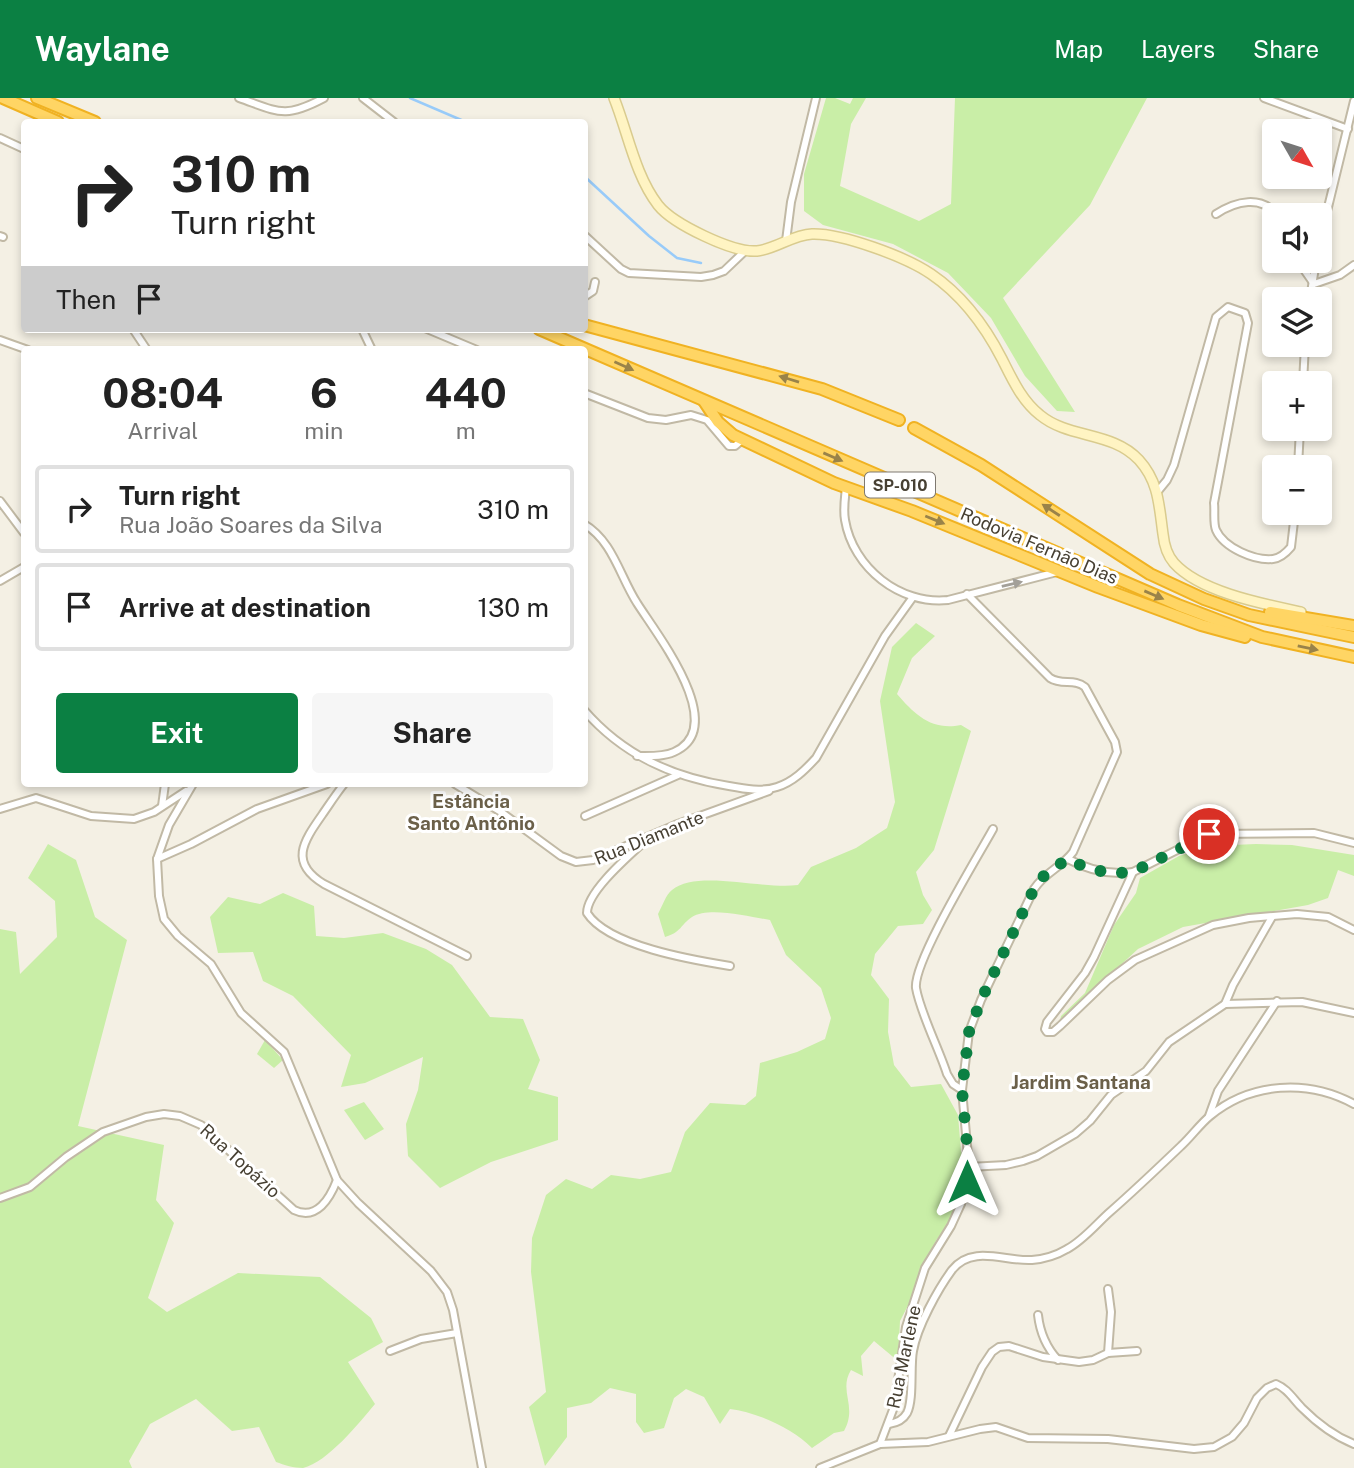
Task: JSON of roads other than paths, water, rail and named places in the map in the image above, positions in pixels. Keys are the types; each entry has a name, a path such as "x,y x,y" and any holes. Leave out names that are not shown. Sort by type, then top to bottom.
{"highway":[{"path":"3,98 51,119"},
{"path":"37,98 87,119"},
{"path":"588,326 822,389 899,420"},
{"name":"Rodovia Fernão Dias","path":"548,333 578,346"},
{"name":"Rodovia Fernão Dias","path":"588,350 1145,591 1262,637 1354,657"},
{"path":"704,401 718,422 742,440 846,487 912,511 1058,572 1201,625 1245,637 1262,637"},
{"name":"Rodovia Fernão Dias","path":"914,428 981,465 1150,574 1204,600 1249,615 1354,637"},
{"path":"1249,615 1258,610 1354,624"}],"street":[{"path":"239,98 286,113 295,112 324,98"},
{"path":"363,98 390,119"},
{"path":"614,98 640,171 658,206 681,224 746,250 769,248 802,235 827,236 873,247 931,274 974,314 990,337 1019,392 1040,416 1061,427 1124,446 1146,469 1158,491 1165,544 1173,561 1183,571 1213,587 1266,604 1354,624"},
{"path":"786,241 791,202 816,98"},
{"path":"1264,98 1348,129"},
{"path":"1329,203 1354,101"},
{"path":"0,138 21,148"},
{"path":"1216,214 1236,204 1253,202 1262,204"},
{"path":"588,239 621,269 638,274 713,275 724,271 746,250"},
{"path":"1314,284 1340,275 1354,265"},
{"path":"1306,273 1314,284"},
{"path":"1313,287 1315,273"},
{"path":"588,295 595,282"},
{"path":"1158,491 1174,465 1216,317 1228,307 1237,308 1245,313 1248,323 1214,503 1215,528 1222,540 1237,550 1271,560 1281,557 1291,547 1294,525"},
{"path":"437,333 467,346"},
{"path":"0,340 21,348"},
{"path":"588,395 648,418 666,420 691,415 707,420 729,446 735,446 742,440"},
{"path":"846,487 845,520 853,545 880,579 913,597 929,602 1058,572"},
{"path":"0,500 21,529"},
{"path":"588,527 607,545 637,602 680,670 692,703 693,726 687,743 672,753 637,756"},
{"path":"0,580 21,569"},
{"name":"Rua Marlene","path":"880,1444 889,1424 910,1314 925,1268 961,1204 969,1167 962,1090 969,1032 981,1000 1040,880 1068,859 1115,758 1115,742 1085,687 1078,682 1059,683 1050,678 967,594"},
{"name":"Rua Diamante","path":"460,787 501,812 561,856 576,862 593,860 777,787 804,772 827,743 879,646 913,597"},
{"path":"588,714 608,735 654,766 678,775 742,789 777,787"},
{"path":"585,816 678,775"},
{"path":"162,806 165,787"},
{"path":"0,809 36,798 91,816 122,820 144,817 190,787"},
{"path":"191,787 169,825 157,859 159,896 164,919 178,936 211,964 241,1013 284,1052 337,1180 440,1281 453,1310 482,1468"},
{"path":"157,859 257,809 319,787"},
{"path":"342,787 306,840 302,854 306,867 324,884 467,956"},
{"path":"962,1090 953,1084 947,1074 920,1000 916,979 924,955 993,829"},
{"path":"1068,859 1088,868 1120,874 1133,872 1209,834 1314,833 1354,842"},
{"path":"650,836 590,900 587,913 600,926 659,952 730,966"},
{"path":"1133,872 1094,957 1045,1027 1047,1032 1053,1032 1120,970 1156,949 1213,925 1250,918 1297,914 1328,917 1354,930"},
{"path":"1225,1004 1272,917"},
{"path":"1209,1116 1218,1091 1278,1001"},
{"path":"969,1167 1023,1161 1075,1134 1090,1121 1111,1095 1146,1070 1169,1042 1225,1004 1302,1002 1354,1013"},
{"path":"889,1424 896,1423 906,1414 909,1406 916,1339 954,1267 967,1258 984,1255 1030,1261 1070,1248 1181,1146 1209,1116 1240,1096 1284,1087 1307,1087 1354,1104"},
{"name":"Rua Topázio","path":"0,1198 30,1186 103,1132 146,1117 164,1114 180,1116 201,1125 294,1210 302,1214 308,1214 323,1206 330,1198 337,1180"},
{"path":"1108,1289 1111,1312 1108,1353"},
{"path":"1038,1315 1039,1326 1047,1346 1058,1360"},
{"path":"390,1352 421,1339 457,1333"},
{"path":"949,1436 982,1367 999,1347 1009,1346 1058,1360 1079,1362 1093,1360 1108,1353 1137,1352"},
{"path":"820,1468 834,1465 880,1444 928,1442 996,1427 1028,1438 1108,1439 1194,1450 1214,1447 1232,1437 1244,1423 1257,1398 1267,1388 1276,1384 1284,1388 1322,1426 1354,1444"}],"waterway":[{"path":"410,98 459,119"},
{"path":"588,180 677,258 701,263"}],"district":[{"name":"Estância Santo Antônio","path":"471,812"},
{"name":"Jardim Santana","path":"1081,1082"}]}
